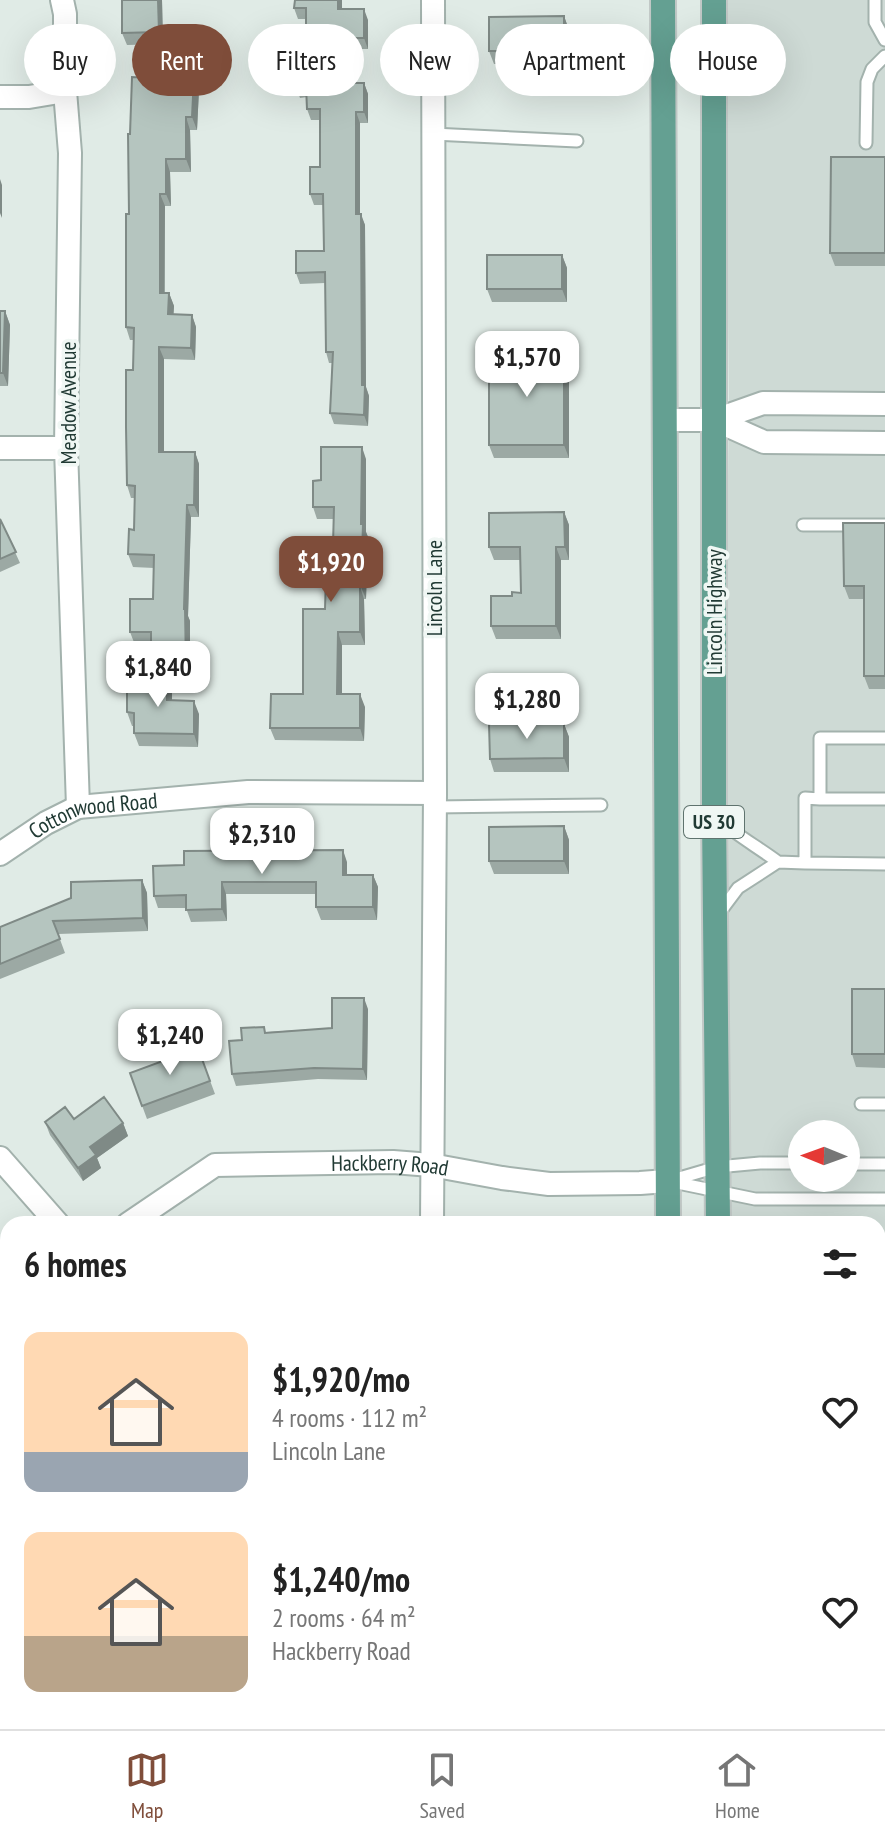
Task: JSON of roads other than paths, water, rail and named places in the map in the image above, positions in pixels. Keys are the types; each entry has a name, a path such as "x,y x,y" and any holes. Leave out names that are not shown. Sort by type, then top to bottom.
{"main road":[{"name":"US 30","path":"663,0 668,1216"},
{"name":"Lincoln Highway","path":"714,0 714,815 718,1216"}],"street":[{"name":"Meadow Avenue","path":"62,0 65,24"},
{"name":"Lincoln Lane","path":"432,1216 435,800 433,0"},
{"path":"0,97 35,96"},
{"name":"Meadow Avenue","path":"65,96 70,153 66,448 78,807"},
{"path":"665,420 715,420 763,403 885,404"},
{"path":"715,420 764,442 885,443"},
{"path":"0,448 66,448"},
{"name":"Cottonwood Road","path":"0,854 46,823 78,807 248,792 435,800"},
{"path":"0,1158 51,1216"},
{"name":"Hackberry Road","path":"140,1216 215,1165 393,1162 549,1184 667,1181"}],"lane":[{"path":"875,0 875,22 885,40"},
{"path":"866,143 867,82 872,69 885,56"},
{"path":"433,134 577,141"},
{"path":"803,525 885,525"},
{"path":"820,799 820,738 885,738"},
{"path":"805,863 805,798 885,799"},
{"path":"435,800 601,805"},
{"path":"714,815 736,835 778,862 885,864"},
{"path":"715,919 738,888 778,862"},
{"path":"861,1104 885,1104"},
{"path":"667,1181 717,1167 788,1163"},
{"path":"860,1164 885,1164"},
{"path":"667,1181 755,1199 885,1199"}]}
